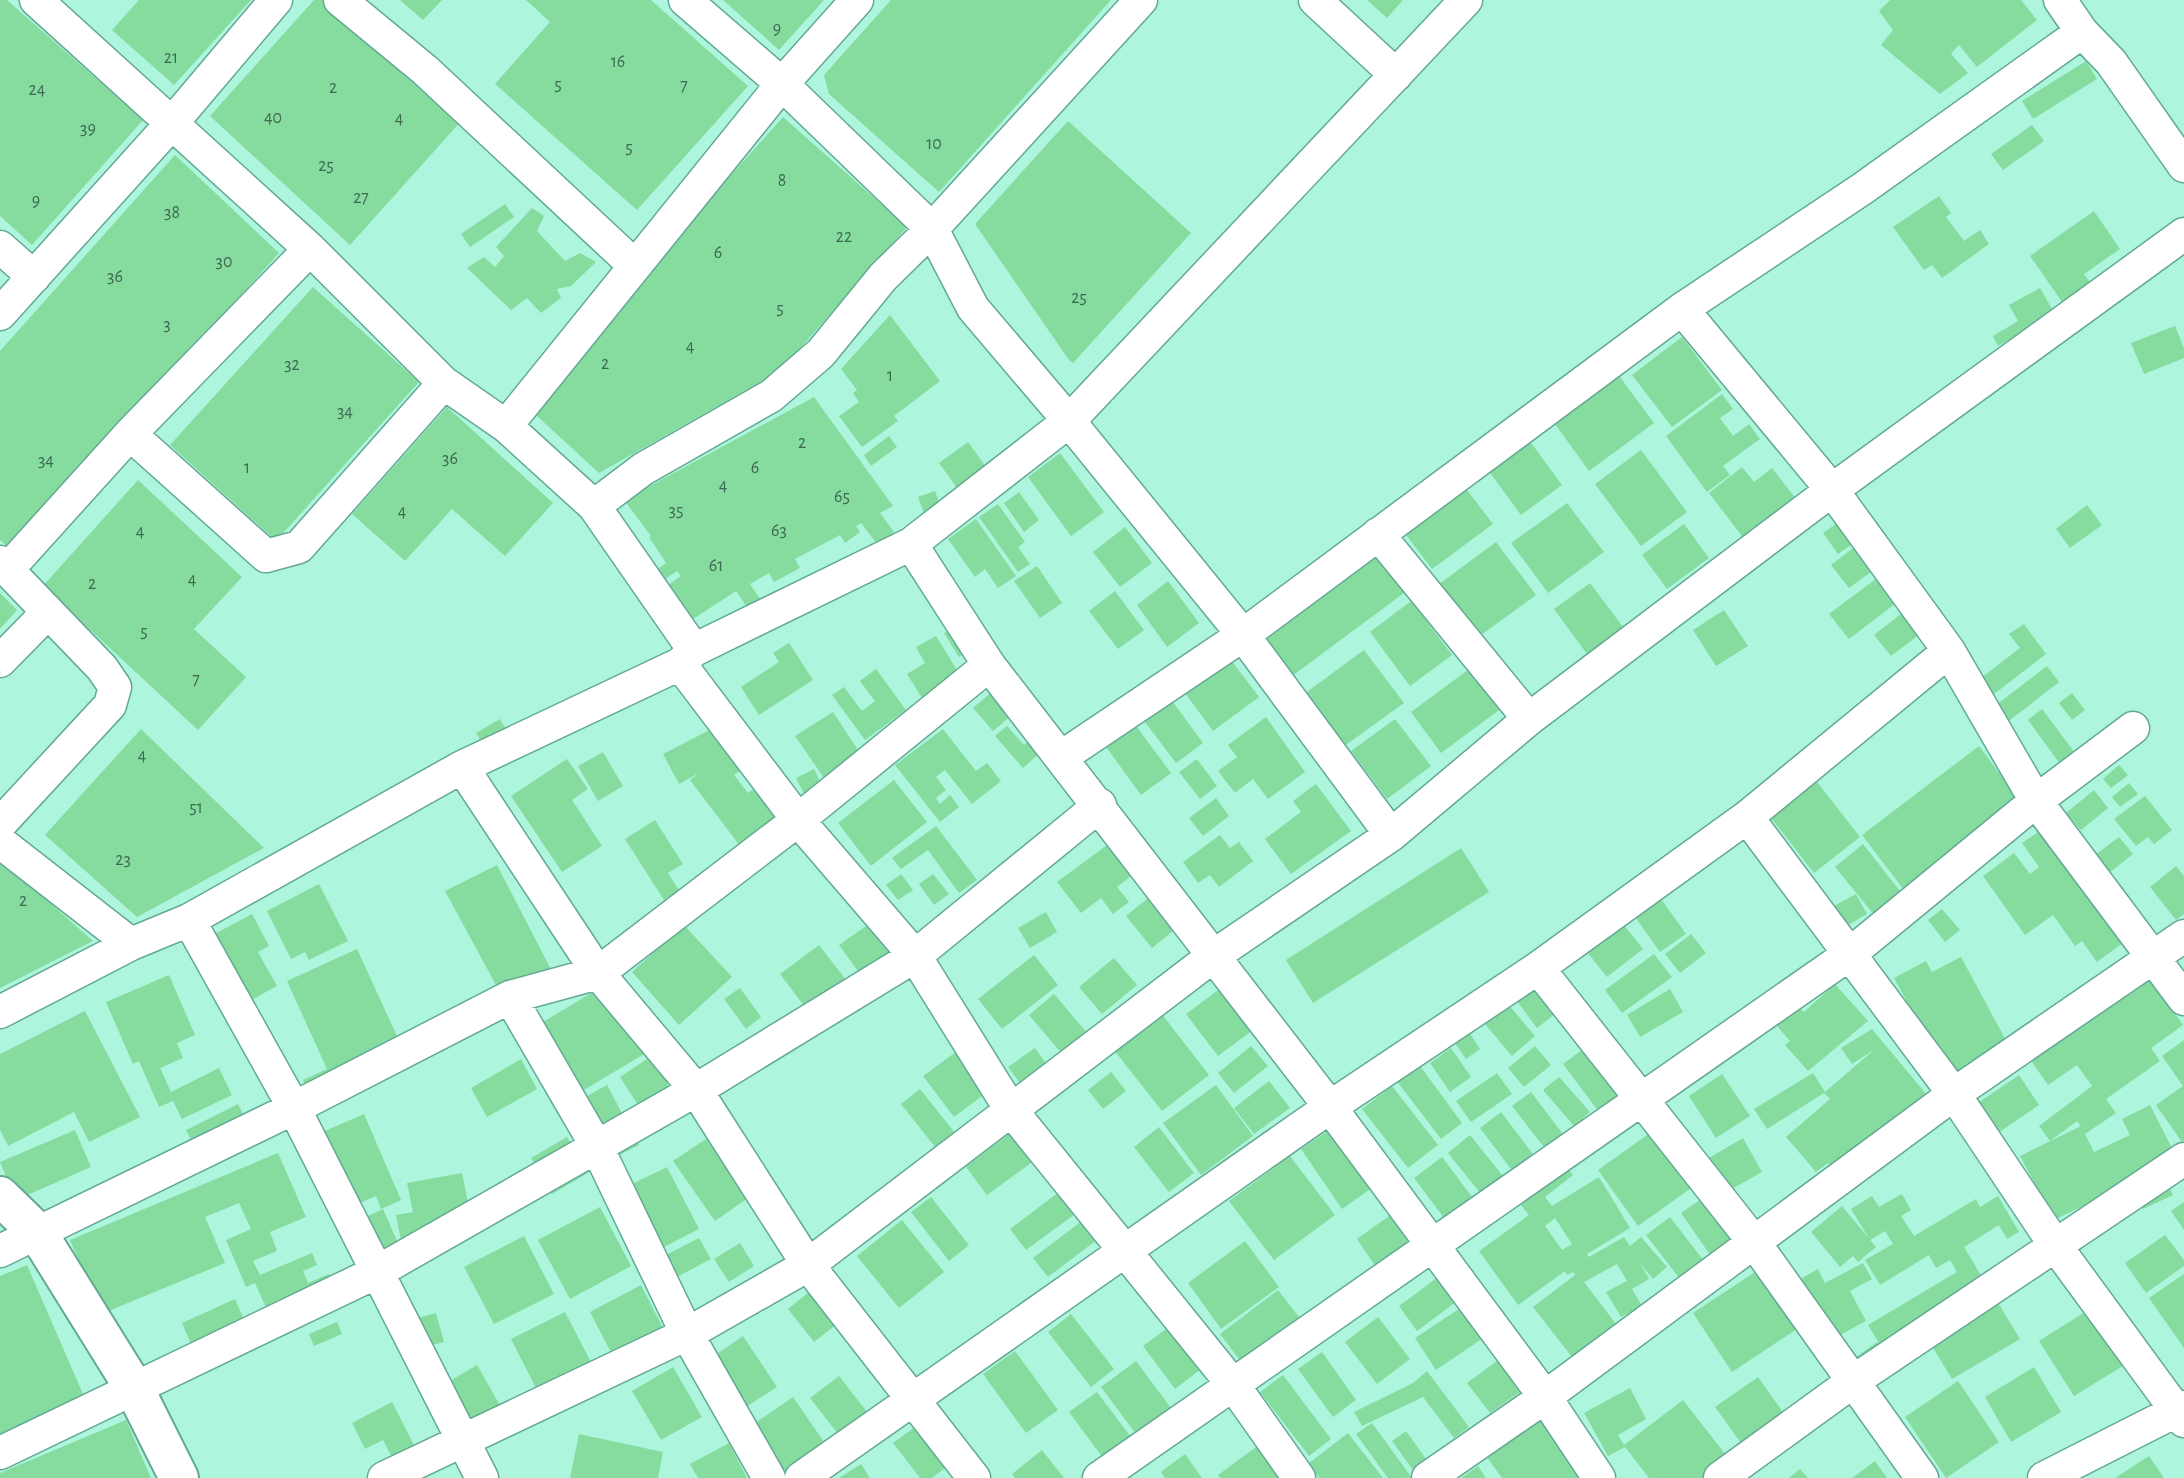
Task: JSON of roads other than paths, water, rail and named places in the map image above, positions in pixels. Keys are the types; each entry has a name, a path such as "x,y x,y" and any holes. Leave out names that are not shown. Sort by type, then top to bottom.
{"street":[{"path":"36,0 310,249 444,383 506,426 594,506 687,657 798,820 915,956 1011,1110 1234,1386 1299,1478"},
{"path":"0,314 172,123 276,0"},
{"path":"340,0 425,70 635,266"},
{"path":"685,0 782,84 932,229 973,308 1243,635 1391,835"},
{"path":"506,426 782,84 857,0"},
{"path":"594,506 643,469 771,396 821,353 883,277 932,229 1141,0"},
{"path":"1315,0 1396,75"},
{"path":"0,1012 131,944 188,920 462,766 911,544 1069,421 1466,0"},
{"path":"2060,0 2082,33 2111,62 2184,166"},
{"path":"1063,756 1243,635 1682,309 1862,189 2082,33"},
{"path":"384,1478 687,1334 808,1265 1212,957 1391,835 1529,719 1832,490 2184,234"},
{"path":"0,247 34,277"},
{"path":"0,824 110,705 115,687 4,565 310,249"},
{"path":"1682,309 1832,490 1949,651 2036,801 2184,999"},
{"path":"130,434 266,556 299,547 444,383"},
{"path":"1378,534 1529,719"},
{"path":"911,544 989,665 1063,756 1212,957 1330,1107 1545,1397 1599,1478"},
{"path":"0,661 48,612"},
{"path":"801,1478 915,1401 1330,1107 1538,968 1747,817 1949,651"},
{"path":"0,1251 294,1108 510,997 598,973 798,820 989,665"},
{"path":"1099,1478 1851,953 2036,801 2133,728"},
{"path":"462,766 598,973 696,1090 808,1265 974,1478"},
{"path":"0,1453 377,1272 696,1090 915,956 1100,805"},
{"path":"1747,817 1954,1094 2055,1245 2182,1413 2044,1478"},
{"path":"0,842 131,944"},
{"path":"188,920 294,1108 482,1478"},
{"path":"1428,1478 1545,1397 1954,1094 2184,936"},
{"path":"1538,968 1754,1242 1855,1380 1922,1478"},
{"path":"510,997 597,1147 687,1334 769,1478"},
{"path":"1720,1478 1855,1380 2184,1158"},
{"path":"0,1196 37,1232 134,1388 179,1478"}]}
